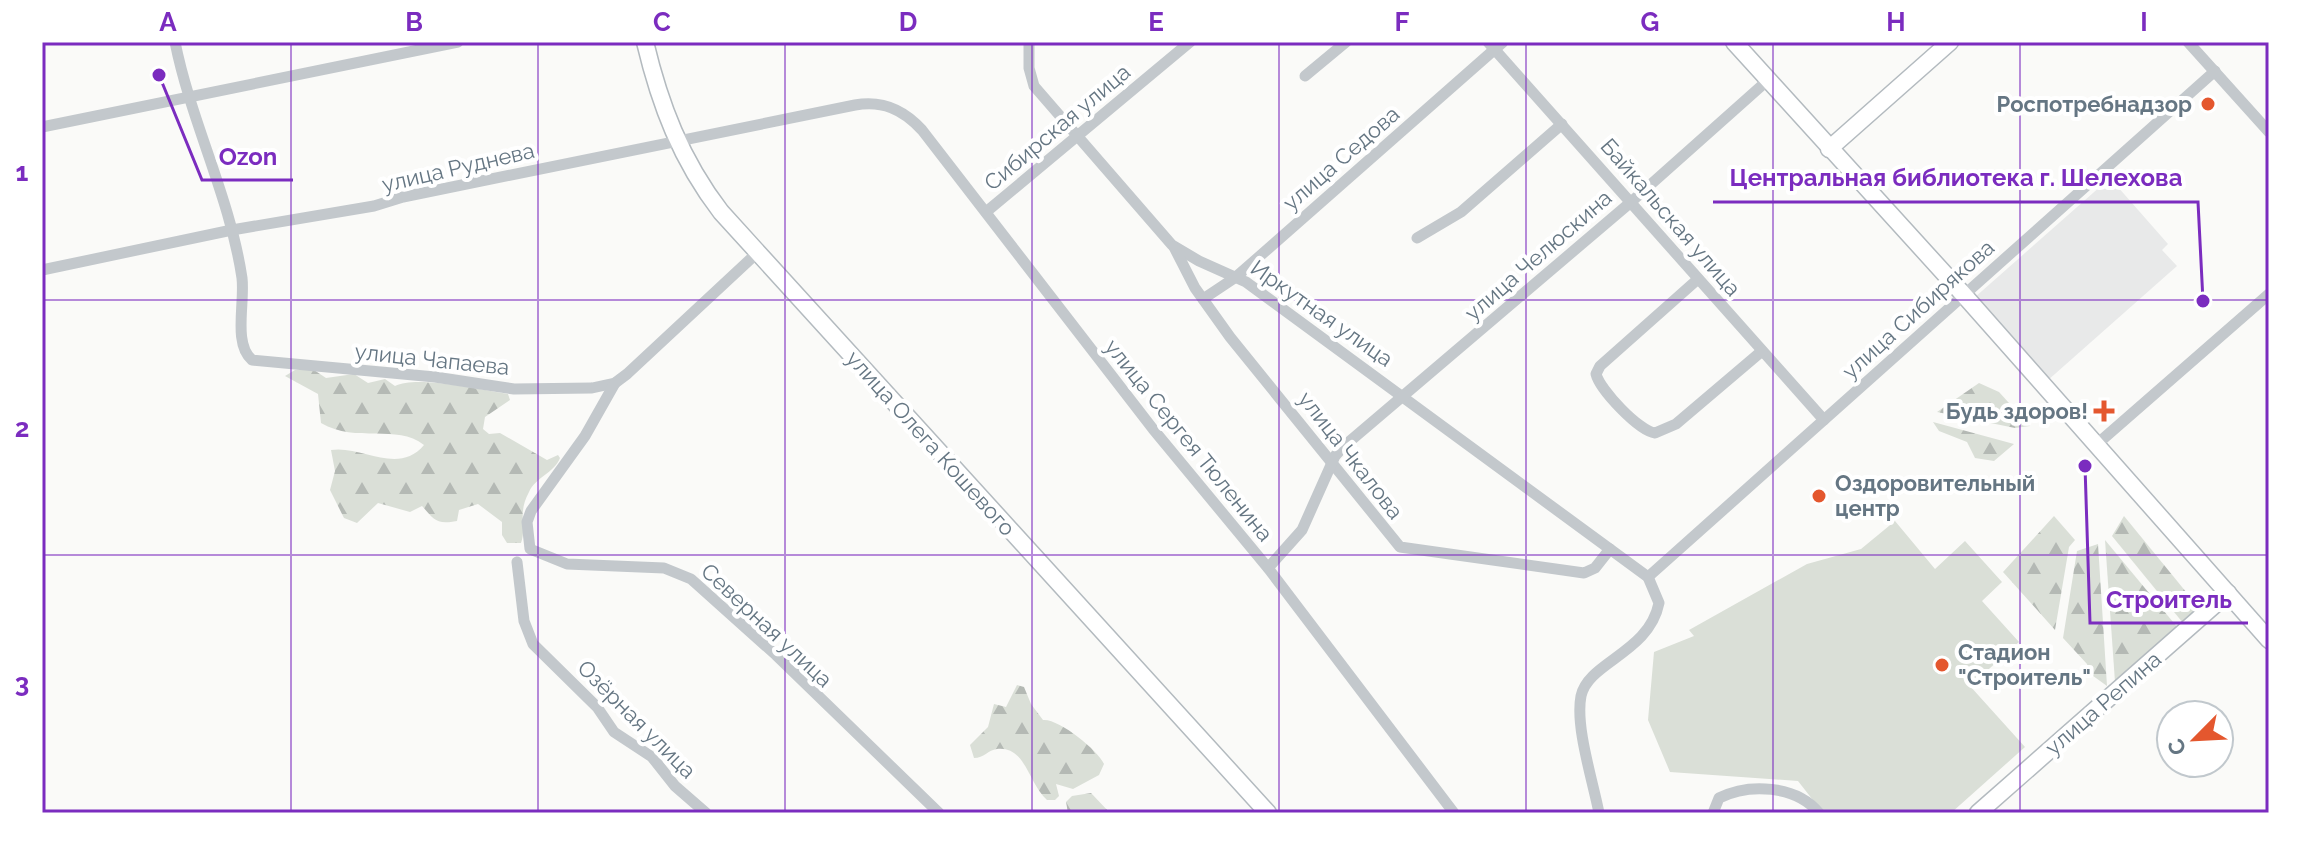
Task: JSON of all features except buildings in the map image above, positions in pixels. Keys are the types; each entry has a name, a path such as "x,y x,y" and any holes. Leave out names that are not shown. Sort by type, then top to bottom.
{"street":[{"path":"175,42 189,97 232,230"},
{"path":"42,127 458,42"},
{"name":"улица Олега Кошевого","path":"645,42 658,94 676,142 711,200 1268,813"},
{"name":"Иркутная улица","path":"1029,42 1031,81 1076,138 1172,245 1236,277 1405,396 1648,577"},
{"name":"Сибирская улица","path":"986,212 1190,42"},
{"path":"1305,76 1346,42"},
{"path":"1734,42 1963,294 2269,640"},
{"path":"1829,149 1950,42"},
{"path":"2188,42 2269,132"},
{"name":"Байкальская улица","path":"1495,45 1824,420"},
{"name":"улица Седова","path":"1203,299 1236,277 1495,45"},
{"name":"улица Сибирякова","path":"1648,577 2215,71"},
{"name":"улица Челюскина","path":"1268,568 1302,530 1339,450 1631,202 1768,80"},
{"name":"улица Руднева","path":"42,270 232,230 374,206 403,197 855,105 883,104"},
{"name":"улица Сергея Тюленина","path":"883,104 912,119 1153,429 1268,568 1454,813"},
{"path":"1417,238 1461,212 1562,124"},
{"name":"улица Чапаева","path":"232,230 242,279 244,310 241,338 246,354 264,363 435,377 514,389 579,389 615,383"},
{"name":"улица Чкалова","path":"1172,245 1203,299 1395,542 1405,549 1584,573 1595,568 1610,549"},
{"path":"615,383 757,253"},
{"path":"1698,279 1600,366 1596,374 1600,384 1641,428 1655,433 1676,424 1762,351"},
{"path":"2096,445 2269,294"},
{"name":"Северная улица","path":"615,383 585,436 531,511 527,522 530,549 567,564 664,568 691,579 776,655 939,813"},
{"name":"Озёрная улица","path":"517,562 524,621 533,644 597,707 614,732 652,757 675,786 706,813"},
{"path":"1599,813 1581,721 1581,693 1591,680 1649,632 1659,603 1648,577"},
{"name":"улица Репина","path":"1978,813 2228,593"},
{"path":"1713,813 1714,804 1723,796 1759,789 1797,796 1819,813"}],"shaded area":[{"path":"2110,178 2168,244 2162,250 2177,266 2047,381 1974,298"}],"green space":[{"path":"295,370 314,370 326,378 354,374 368,383 385,379 395,386 433,383 508,394 510,400 485,417 483,429 489,434 500,433 547,460 558,455 560,458 554,468 536,482 525,500 521,543 507,543 502,535 502,522 478,504 459,510 457,521 450,522 436,520 422,506 410,512 378,503 357,523 344,518 330,490 335,471 331,450 355,451 391,459 414,454 424,445 401,435 348,432 321,423 318,394 285,376"},
{"path":"1979,383 1999,392 2030,426 2015,428 1937,412"},
{"path":"1933,422 2014,444 1994,461 1975,458 1967,442 1939,431"},
{"path":"2054,516 2075,540 2069,547 2055,630 2003,572"},
{"path":"2124,516 2200,609 2183,623 2112,536"},
{"name":"Стадион \"Строитель\"","path":"1895,521 1935,569 1965,541 2002,582 1982,601 2019,642 1970,686 2025,747 1951,813 1823,813 1798,781 1670,772 1648,720 1654,652 1694,636 1689,630 1807,564 1861,549"},
{"path":"2105,540 2178,628 2115,682"},
{"path":"2098,544 2107,686 2089,673 2087,664 2063,638 2077,551"},
{"path":"1017,685 1024,687 1031,704 1043,720 1067,729 1094,751 1104,764 1099,775 1073,789 1056,784 1059,796 1055,800 1047,800 1014,753 997,749 974,758 970,745 988,727 994,704 1006,707"},
{"path":"1091,793 1110,813 1068,813 1066,802 1072,796"}],"place":[{"name":"Ozon","path":"159,75"},
{"name":"Роспотребнадзор","path":"2208,104"},
{"name":"Центральная библиотека г. Шелехова","path":"2203,301"},
{"name":"Будь здоров!","path":"2104,411"},
{"name":"Строитель","path":"2085,466"},
{"name":"Оздоровительный центр","path":"1819,496"},
{"name":"Стадион \"Строитель\"","path":"1942,665"}]}
